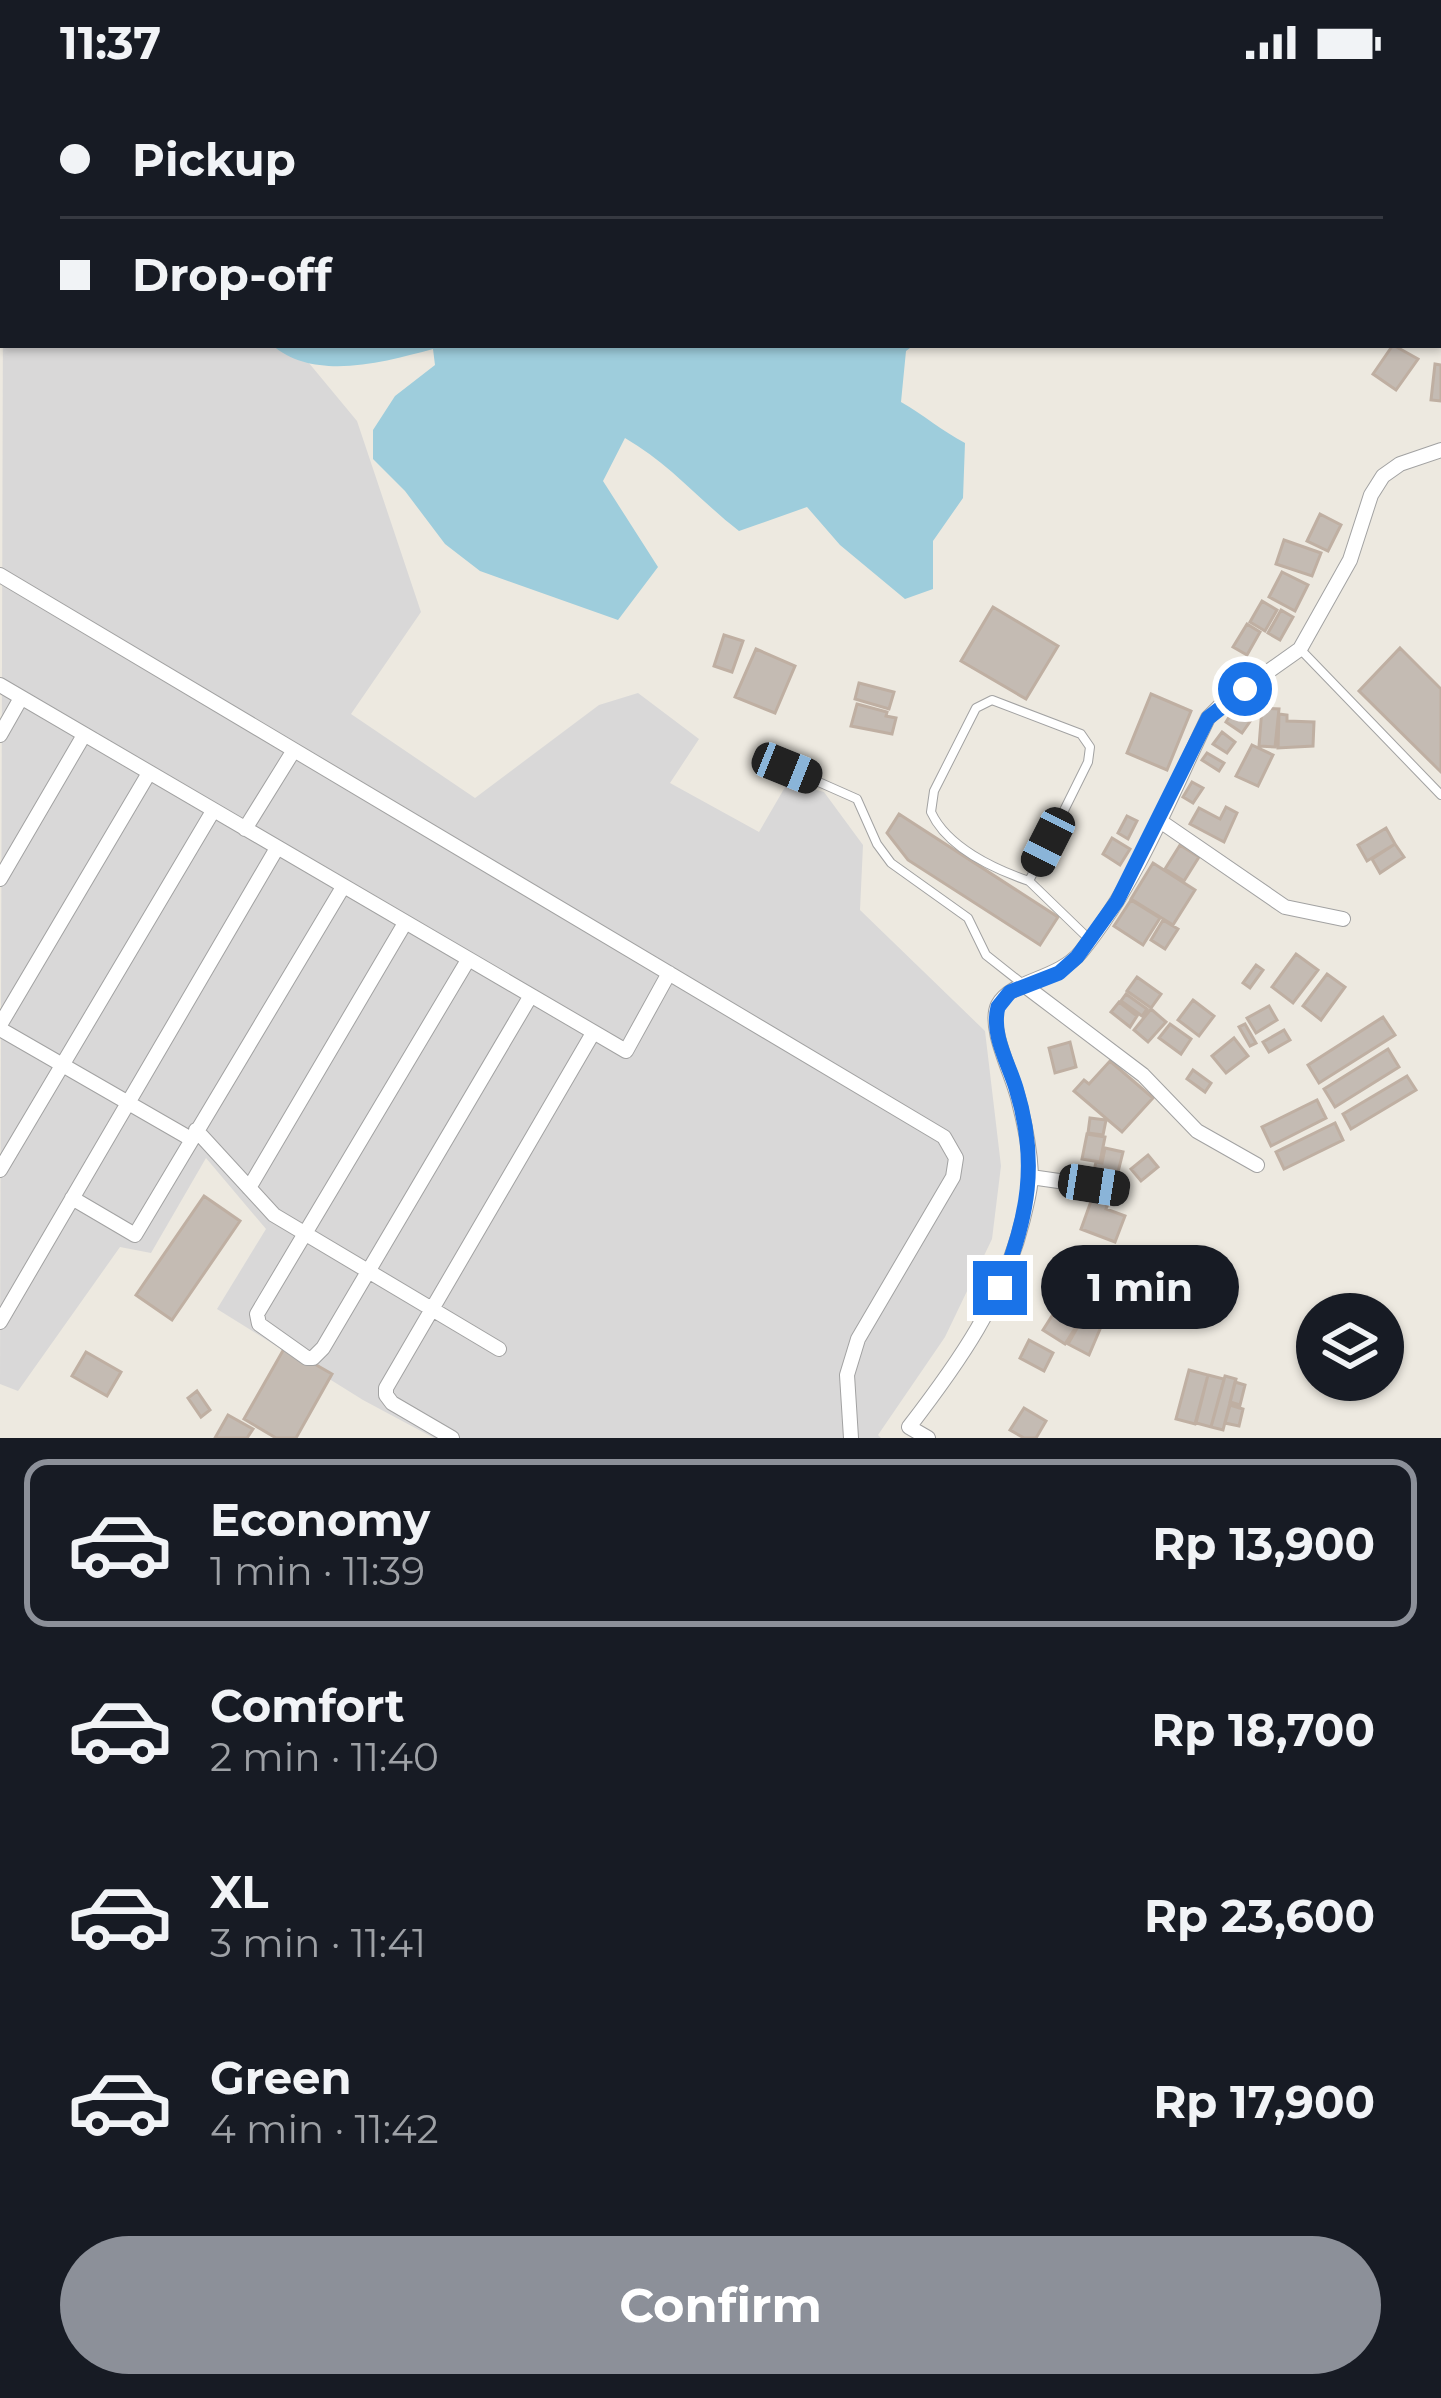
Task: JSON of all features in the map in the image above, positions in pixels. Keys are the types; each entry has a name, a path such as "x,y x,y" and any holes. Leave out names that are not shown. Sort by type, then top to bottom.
{"street":[{"path":"928,1438 909,1427 963,1356 1000,1288 1017,1243 1031,1177 1020,1105 995,1013 1004,996 1059,973 1090,940 1117,901 1213,712 1300,649 1350,560 1376,486 1400,464 1441,450"},
{"path":"0,575 944,1137 956,1158 953,1178 858,1340 847,1376 851,1438"},
{"path":"0,685 626,1052 669,974"},
{"path":"0,735 21,698"},
{"path":"0,879 84,735"},
{"path":"245,829 294,750"},
{"path":"149,773 0,1027 128,1102 194,1134 274,1215 499,1348"},
{"path":"0,1170 213,811"},
{"path":"1160,821 1285,908 1343,919"},
{"path":"0,1322 277,848"},
{"path":"72,1198 135,1235 343,886"},
{"path":"249,1188 405,923"},
{"path":"468,961 255,1320 307,1358 323,1348 530,997"},
{"path":"1024,985 1143,1075 1197,1131 1257,1166"},
{"path":"452,1438 386,1395 593,1033"},
{"path":"1031,1177 1121,1190"}],"lane":[{"path":"1300,649 1441,795"},
{"path":"1029,881 1088,762 1090,747 1081,734 1054,722 1003,702 982,702 934,790 931,812 952,840 1029,881 1090,940"},
{"path":"787,768 857,800 890,863 968,918 986,956 1024,985"}],"shaded area":[{"path":"3,348 296,348 357,421 421,612 351,714 475,798 599,705 638,693 699,739 670,783 759,832 788,782 824,792 863,845 860,910 985,1031 1001,1166 992,1239 945,1337 878,1435 881,1438 434,1438 363,1400 217,1309 266,1229 206,1158 151,1253 120,1247 18,1391 0,1384"}],"water":[{"path":"277,348 910,348 901,402 965,443 963,498 933,541 933,589 905,599 840,545 807,507 739,531 625,438 603,481 658,567 618,620 480,571 445,544 405,491 373,459 373,430 395,396 435,365 433,349 350,366 308,363"}],"building":[{"path":"1391,348 1418,359 1396,390 1373,374"},
{"path":"1435,364 1441,365 1441,401 1431,400"},
{"path":"1320,514 1341,525 1328,551 1307,541"},
{"path":"1284,540 1321,553 1312,576 1276,564"},
{"path":"1282,572 1308,585 1295,611 1269,597"},
{"path":"1262,601 1277,610 1265,631 1250,622"},
{"path":"993,607 1058,646 1026,699 961,661"},
{"path":"1281,610 1293,617 1280,640 1268,633"},
{"path":"1247,624 1260,632 1247,655 1233,647"},
{"path":"724,635 743,641 732,672 714,666"},
{"path":"1400,648 1441,689 1441,772 1359,691"},
{"path":"756,649 795,666 775,713 735,697"},
{"path":"859,683 894,692 889,709 855,699"},
{"path":"1151,694 1191,711 1167,770 1127,753"},
{"path":"1241,698 1258,710 1242,733 1226,722"},
{"path":"857,704 896,718 892,734 851,726"},
{"path":"1262,708 1279,709 1275,747 1259,746"},
{"path":"1279,714 1287,715 1287,721 1314,722 1313,746 1278,748"},
{"path":"1222,732 1235,742 1227,753 1213,744"},
{"path":"1252,745 1273,755 1258,786 1236,776"},
{"path":"1207,753 1224,763 1219,771 1202,760"},
{"path":"1192,782 1203,788 1193,803 1183,797"},
{"path":"1226,807 1237,813 1224,842 1190,824 1199,808 1220,819"},
{"path":"899,814 1058,917 1040,945 908,860 887,833"},
{"path":"1127,816 1137,821 1128,839 1118,833"},
{"path":"1386,828 1395,844 1367,861 1358,845"},
{"path":"1112,838 1130,849 1120,865 1103,854"},
{"path":"1395,844 1404,857 1380,873 1372,859"},
{"path":"1180,845 1199,857 1184,881 1165,869"},
{"path":"1153,863 1195,890 1173,925 1131,899"},
{"path":"1131,900 1160,918 1143,945 1114,926"},
{"path":"1163,920 1178,929 1165,949 1151,940"},
{"path":"1296,954 1318,970 1293,1003 1272,987"},
{"path":"1256,965 1263,970 1250,988 1243,983"},
{"path":"1327,974 1345,987 1321,1020 1303,1006"},
{"path":"1137,977 1161,994 1151,1008 1127,991"},
{"path":"1126,994 1147,1009 1142,1016 1121,1001"},
{"path":"1193,1000 1214,1016 1199,1036 1178,1020"},
{"path":"1119,1002 1137,1016 1130,1027 1111,1012"},
{"path":"1269,1006 1277,1020 1256,1033 1247,1018"},
{"path":"1151,1009 1166,1022 1148,1042 1134,1030"},
{"path":"1383,1017 1395,1035 1319,1083 1308,1065"},
{"path":"1170,1024 1191,1039 1181,1054 1159,1038"},
{"path":"1245,1024 1256,1043 1250,1046 1239,1027"},
{"path":"1284,1030 1290,1040 1269,1052 1263,1042"},
{"path":"1234,1038 1248,1056 1226,1073 1212,1056"},
{"path":"1070,1042 1076,1067 1055,1073 1049,1048"},
{"path":"1388,1049 1399,1067 1335,1107 1324,1089"},
{"path":"1110,1061 1153,1098 1122,1132 1074,1091 1084,1080 1089,1084"},
{"path":"1193,1070 1211,1083 1205,1092 1187,1079"},
{"path":"1407,1076 1416,1090 1351,1129 1343,1114"},
{"path":"1317,1100 1326,1118 1271,1146 1262,1127"},
{"path":"1090,1118 1106,1120 1103,1135 1088,1133"},
{"path":"1335,1123 1343,1140 1284,1169 1276,1152"},
{"path":"1087,1134 1105,1137 1100,1162 1082,1159"},
{"path":"1105,1148 1123,1152 1116,1180 1093,1175"},
{"path":"1148,1155 1158,1167 1141,1181 1131,1169"},
{"path":"1094,1193 1110,1199 1106,1209 1125,1216 1115,1242 1081,1229"},
{"path":"204,1196 240,1221 172,1320 136,1295"},
{"path":"1089,1307 1106,1315 1089,1355 1068,1344"},
{"path":"1057,1308 1079,1322 1065,1344 1043,1330"},
{"path":"1029,1340 1053,1353 1044,1371 1020,1358"},
{"path":"285,1347 332,1374 296,1438 276,1438 244,1419"},
{"path":"86,1352 121,1372 107,1396 72,1376"},
{"path":"1189,1370 1208,1375 1195,1424 1176,1419"},
{"path":"1208,1375 1224,1379 1211,1427 1196,1423"},
{"path":"1225,1376 1236,1379 1223,1430 1211,1427"},
{"path":"1235,1382 1245,1385 1240,1405 1230,1402"},
{"path":"197,1391 210,1410 201,1417 188,1398"},
{"path":"1230,1405 1243,1409 1239,1426 1225,1423"},
{"path":"1024,1408 1046,1421 1036,1438 1010,1430"},
{"path":"228,1415 253,1429 247,1438 215,1438"}],"route":[{"path":"1000,1288 1017,1243 1031,1177 1016,1086 1000,1044 995,1013 1004,996 1059,973 1077,957 1117,901 1208,718 1245,689"}]}
